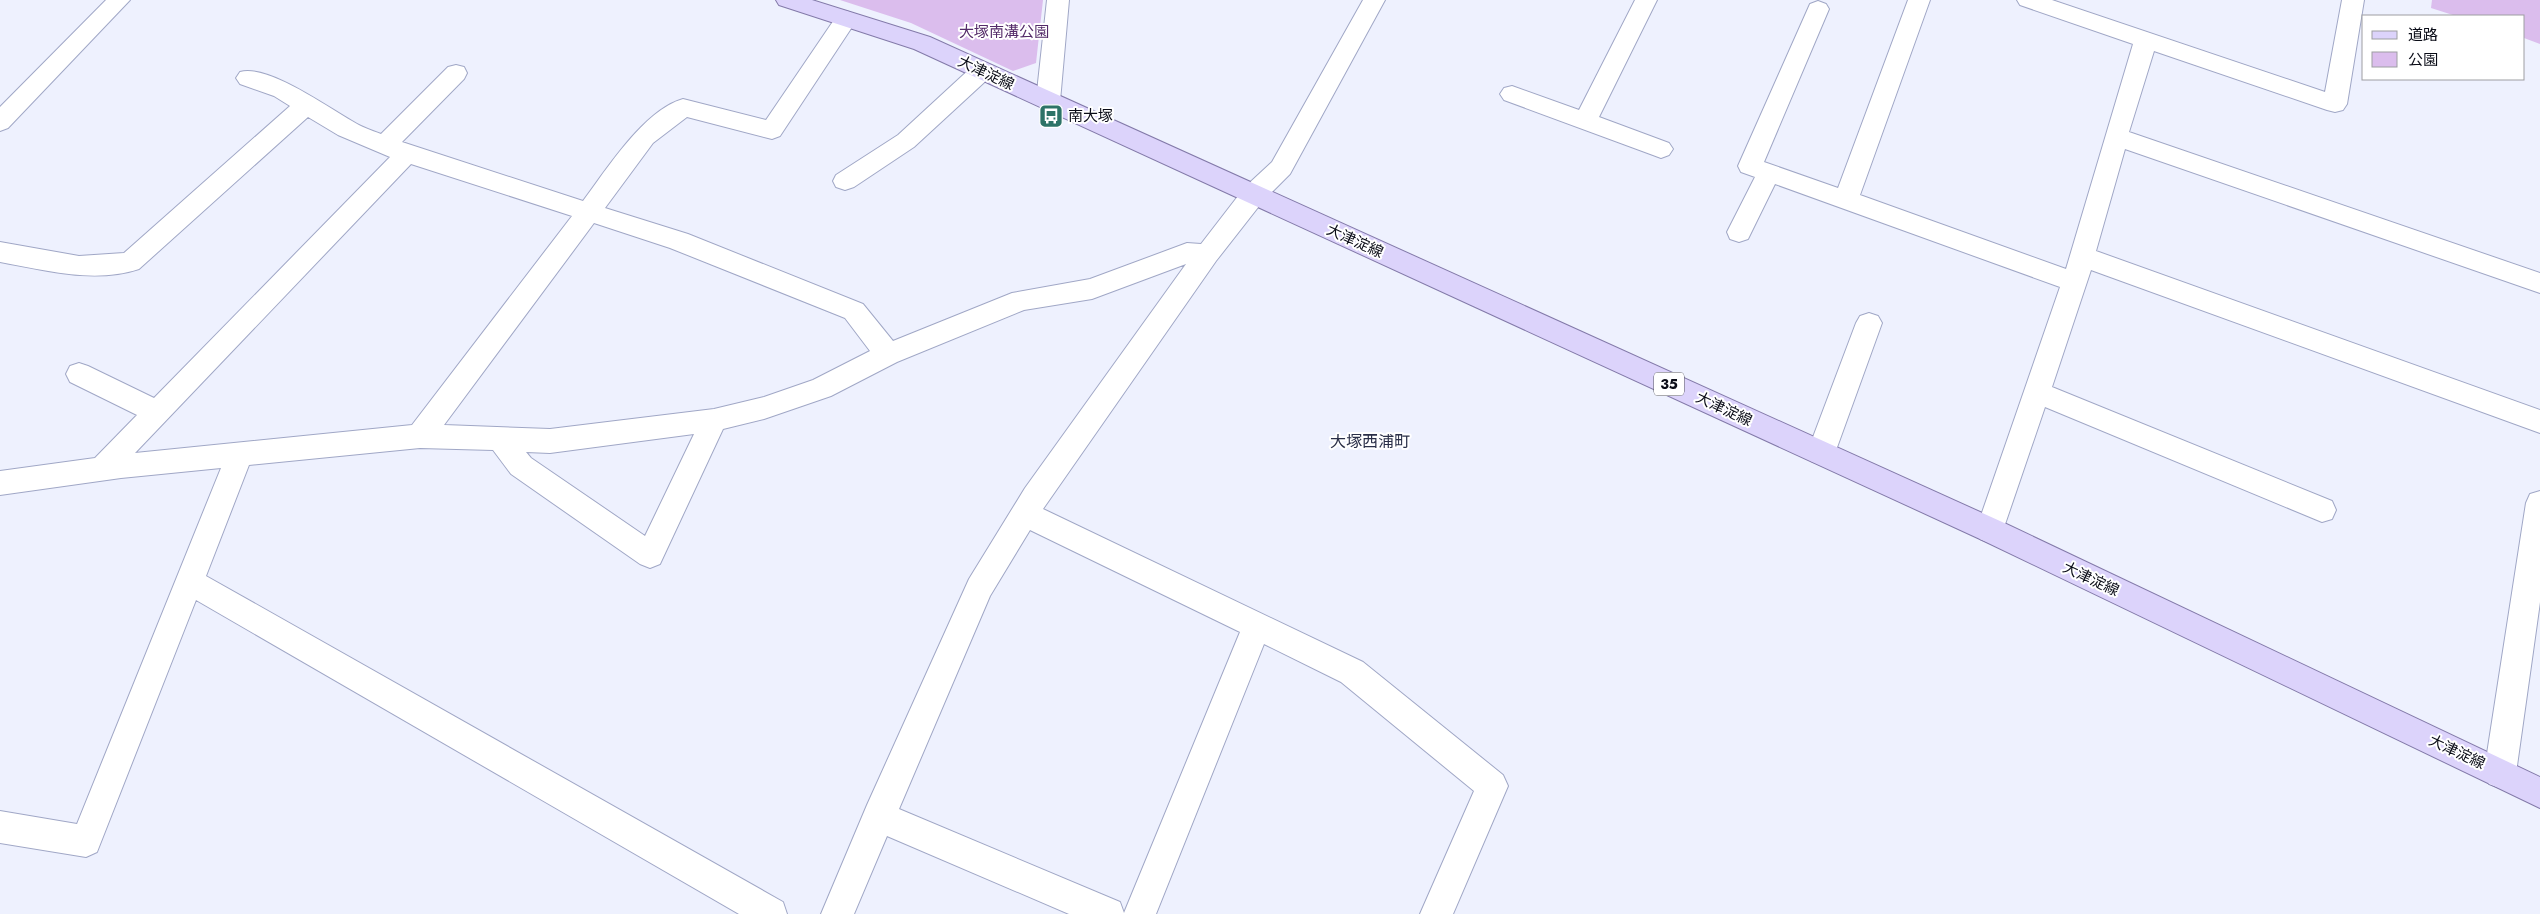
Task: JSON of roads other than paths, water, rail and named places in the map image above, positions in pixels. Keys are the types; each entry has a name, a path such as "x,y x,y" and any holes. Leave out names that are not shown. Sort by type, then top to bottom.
{"main road":[{"name":"大津淀線","path":"787,0 922,43 1990,530 2540,793"}],"street":[{"path":"0,122 119,0"},
{"path":"1048,101 1058,0"},
{"path":"837,914 878,816 979,588 1024,514 1207,254 1254,194 1281,168 1374,0"},
{"path":"1585,121 1646,0"},
{"path":"1846,200 1919,0"},
{"path":"2028,0 2335,104 2353,0"},
{"path":"1818,9 1750,166 2075,282"},
{"path":"420,436 587,210 645,137 683,107 772,130 846,19"},
{"path":"1990,530 2075,282 2146,40"},
{"path":"845,181 906,141 982,71"},
{"path":"102,469 158,412 396,149 456,73"},
{"path":"248,78 282,90 346,129 396,149 679,241 854,312 888,354"},
{"path":"1512,94 1661,149"},
{"path":"0,252 79,266 130,262 306,105"},
{"path":"2116,137 2540,283"},
{"path":"1738,232 1769,173"},
{"path":"0,483 102,469 420,436 550,441 714,420 764,408 822,388 888,354 1021,300 1092,289 1187,253 1207,254"},
{"path":"2082,256 2540,422"},
{"path":"1821,453 1870,323"},
{"path":"79,374 158,412"},
{"path":"2037,392 2322,510"},
{"path":"500,439 521,466 650,555 714,420"},
{"path":"0,827 86,840 240,454"},
{"path":"2500,773 2540,503"},
{"path":"1024,514 1352,672 1492,786 1436,914"},
{"path":"189,581 771,914"},
{"path":"1140,914 1257,626"},
{"path":"878,816 1108,914"}],"place":[{"name":"南大塚","path":"1051,116"}],"district":[{"name":"大塚西浦町","path":"1370,441"}],"park label":[{"name":"大塚南溝公園","path":"1004,32"}]}
